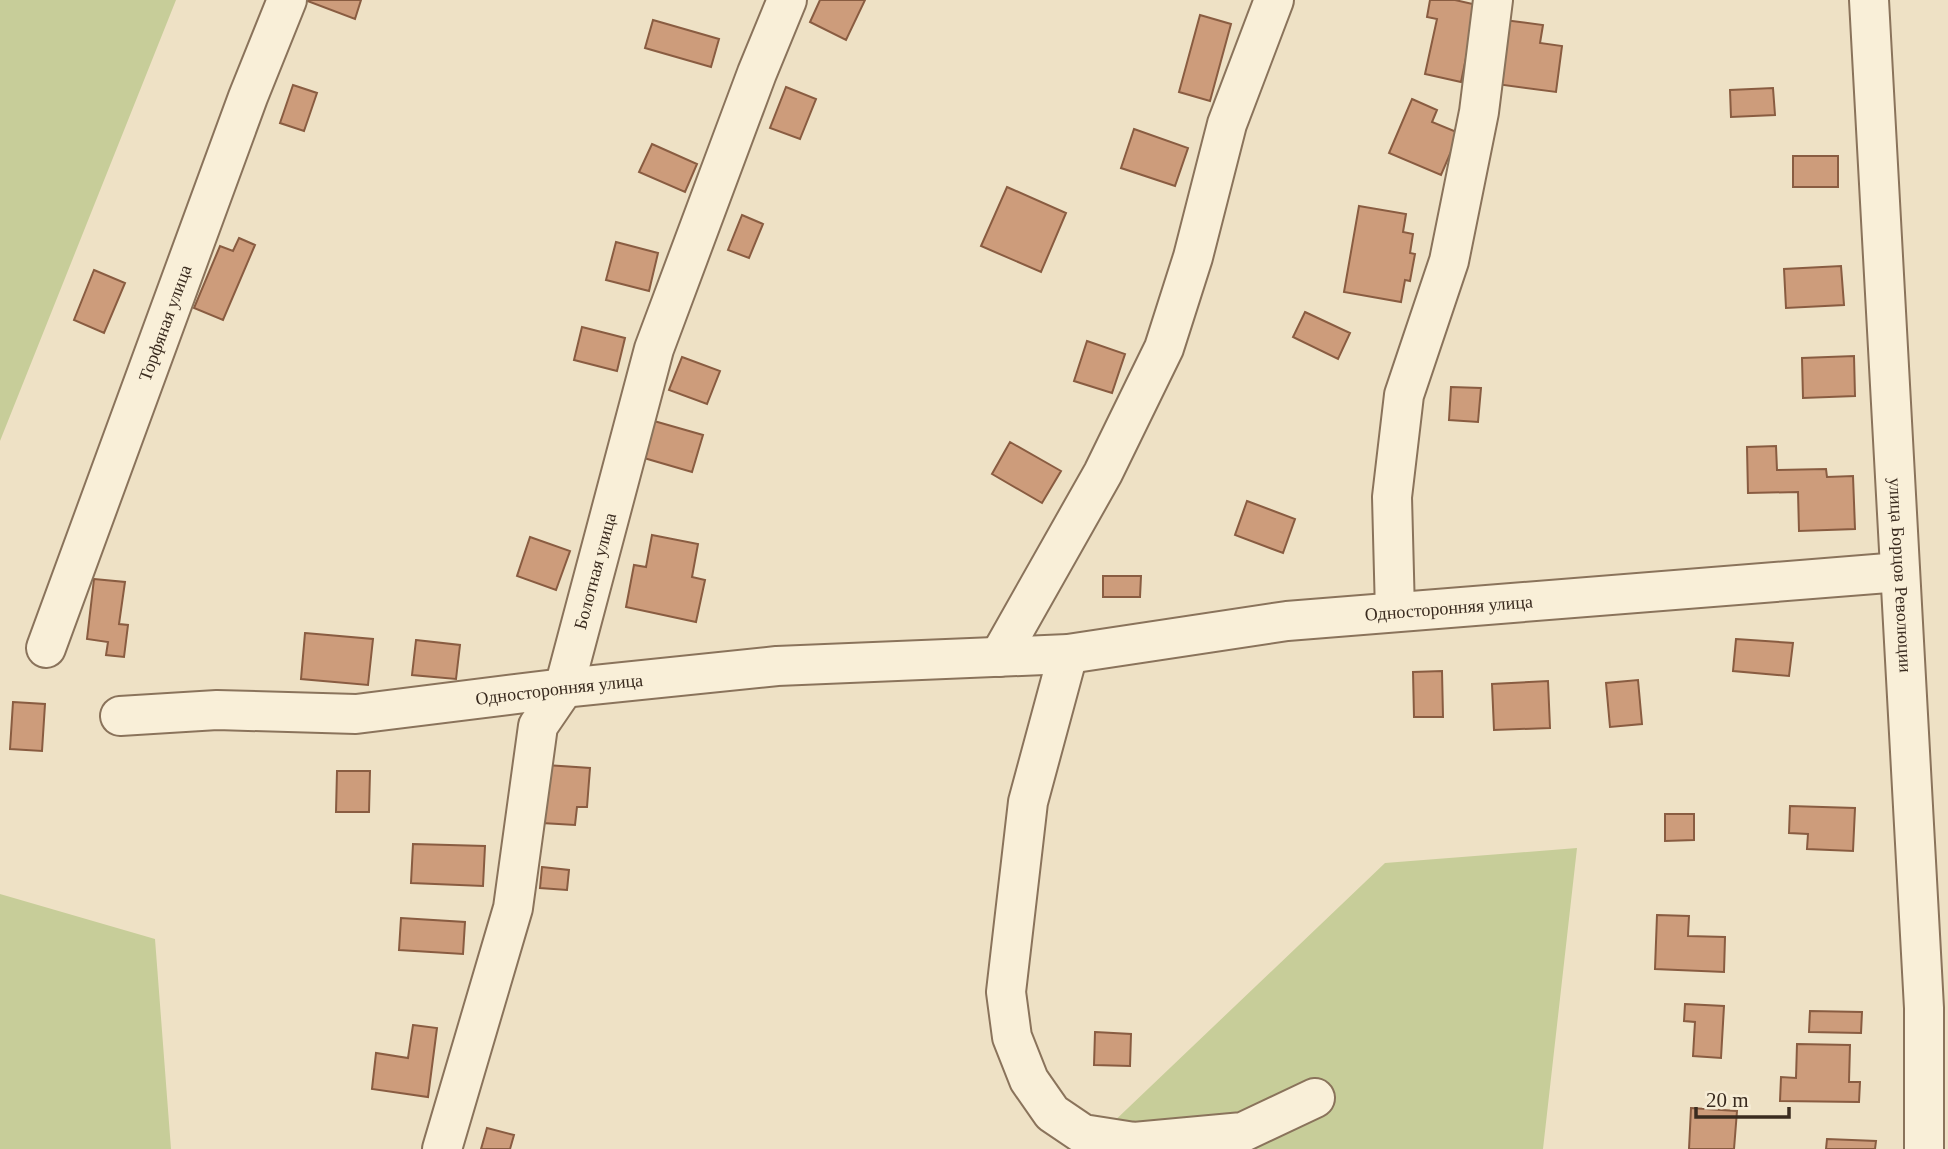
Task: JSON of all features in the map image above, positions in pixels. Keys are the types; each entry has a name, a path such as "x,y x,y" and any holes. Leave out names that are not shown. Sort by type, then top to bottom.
{"street":[{"name":"Торфяная улица","path":"46,648 287,0"},
{"name":"Болотная улица","path":"442,1149 513,908 538,726 564,688 654,349 787,0"},
{"path":"999,657 1103,473 1164,348 1194,257 1227,124 1275,0"},
{"path":"1395,612 1392,497 1404,396 1449,261 1479,112 1493,0"},
{"name":"улица Борцов Революции","path":"1869,0 1924,1008 1924,1149"},
{"name":"Односторонняя улица","path":"120,716 217,710 356,714 564,688 777,666 1068,654 1287,621 1899,572"},
{"path":"1068,654 1028,802 1006,992 1012,1037 1030,1080 1052,1113 1083,1134 1134,1142 1243,1132 1315,1098"}],"green space":[{"path":"0,0 176,0 0,441"},
{"path":"1577,848 1543,1149 1085,1149 1385,863"},
{"path":"0,894 155,939 171,1149 0,1149"}],"building":[{"path":"305,0 361,0 355,19"},
{"path":"820,0 865,0 846,40 810,22"},
{"path":"1430,0 1455,0 1477,5 1461,82 1425,74 1437,19 1427,17"},
{"path":"1200,15 1231,24 1210,101 1179,92"},
{"path":"653,20 719,39 711,67 645,48"},
{"path":"1504,20 1543,25 1540,43 1562,46 1556,92 1496,84"},
{"path":"293,85 317,93 304,131 280,123"},
{"path":"786,87 816,99 800,139 770,128"},
{"path":"1773,88 1775,115 1731,117 1730,90"},
{"path":"1412,99 1437,110 1432,122 1459,133 1441,175 1389,153"},
{"path":"1134,129 1188,148 1175,186 1121,168"},
{"path":"652,144 697,164 685,192 639,172"},
{"path":"1793,156 1838,156 1838,187 1793,187"},
{"path":"1007,187 1066,213 1041,272 981,246"},
{"path":"1359,206 1406,214 1403,232 1413,234 1410,253 1415,254 1410,281 1405,280 1401,302 1344,292"},
{"path":"742,215 763,224 749,258 728,250"},
{"path":"239,238 255,245 223,320 194,308 220,246 233,251"},
{"path":"616,242 658,253 649,291 606,280"},
{"path":"1841,266 1844,305 1786,308 1784,269"},
{"path":"94,270 125,283 104,333 74,320"},
{"path":"1305,312 1350,333 1338,359 1293,337"},
{"path":"582,327 625,338 617,371 574,360"},
{"path":"1087,341 1125,354 1112,393 1074,381"},
{"path":"1854,356 1855,396 1803,398 1802,358"},
{"path":"682,357 720,371 707,404 669,390"},
{"path":"1451,387 1481,388 1478,422 1449,420"},
{"path":"654,421 703,435 692,472 644,458"},
{"path":"1010,442 1061,471 1042,503 992,474"},
{"path":"1776,446 1777,470 1826,469 1827,477 1853,476 1855,529 1799,531 1798,492 1748,493 1747,447"},
{"path":"1247,501 1295,519 1283,553 1235,535"},
{"path":"652,535 698,544 692,577 705,580 696,622 626,607 634,565 646,567"},
{"path":"530,537 570,551 556,590 517,576"},
{"path":"1103,576 1141,576 1140,597 1103,597"},
{"path":"94,579 125,582 119,624 128,625 124,657 106,655 108,642 87,639"},
{"path":"305,633 373,639 368,685 301,679"},
{"path":"1736,639 1793,643 1789,676 1733,671"},
{"path":"416,640 460,645 456,679 412,675"},
{"path":"1442,671 1443,717 1414,717 1413,672"},
{"path":"1638,680 1642,724 1610,727 1606,683"},
{"path":"1548,681 1550,728 1494,730 1492,684"},
{"path":"13,702 45,704 42,751 10,749"},
{"path":"546,765 590,768 587,807 577,807 575,825 542,823"},
{"path":"337,771 370,771 369,812 336,812"},
{"path":"1790,806 1855,808 1853,851 1807,849 1808,834 1789,833"},
{"path":"1665,814 1694,814 1694,840 1665,841"},
{"path":"413,844 485,846 483,886 411,883"},
{"path":"542,867 569,870 567,890 540,888"},
{"path":"1657,915 1689,916 1688,936 1725,937 1724,972 1655,969"},
{"path":"401,918 465,922 463,954 399,950"},
{"path":"1685,1004 1724,1006 1721,1058 1693,1056 1695,1022 1684,1021"},
{"path":"1810,1011 1862,1012 1861,1033 1809,1032"},
{"path":"413,1025 437,1028 428,1097 372,1089 376,1053 408,1058"},
{"path":"1095,1032 1131,1034 1130,1066 1094,1065"},
{"path":"1797,1044 1850,1045 1849,1082 1860,1082 1859,1102 1780,1101 1781,1077 1796,1078"},
{"path":"1691,1108 1737,1111 1734,1149 1689,1149"},
{"path":"487,1128 514,1135 510,1149 481,1149"},
{"path":"1827,1139 1876,1141 1875,1149 1826,1149"}]}
